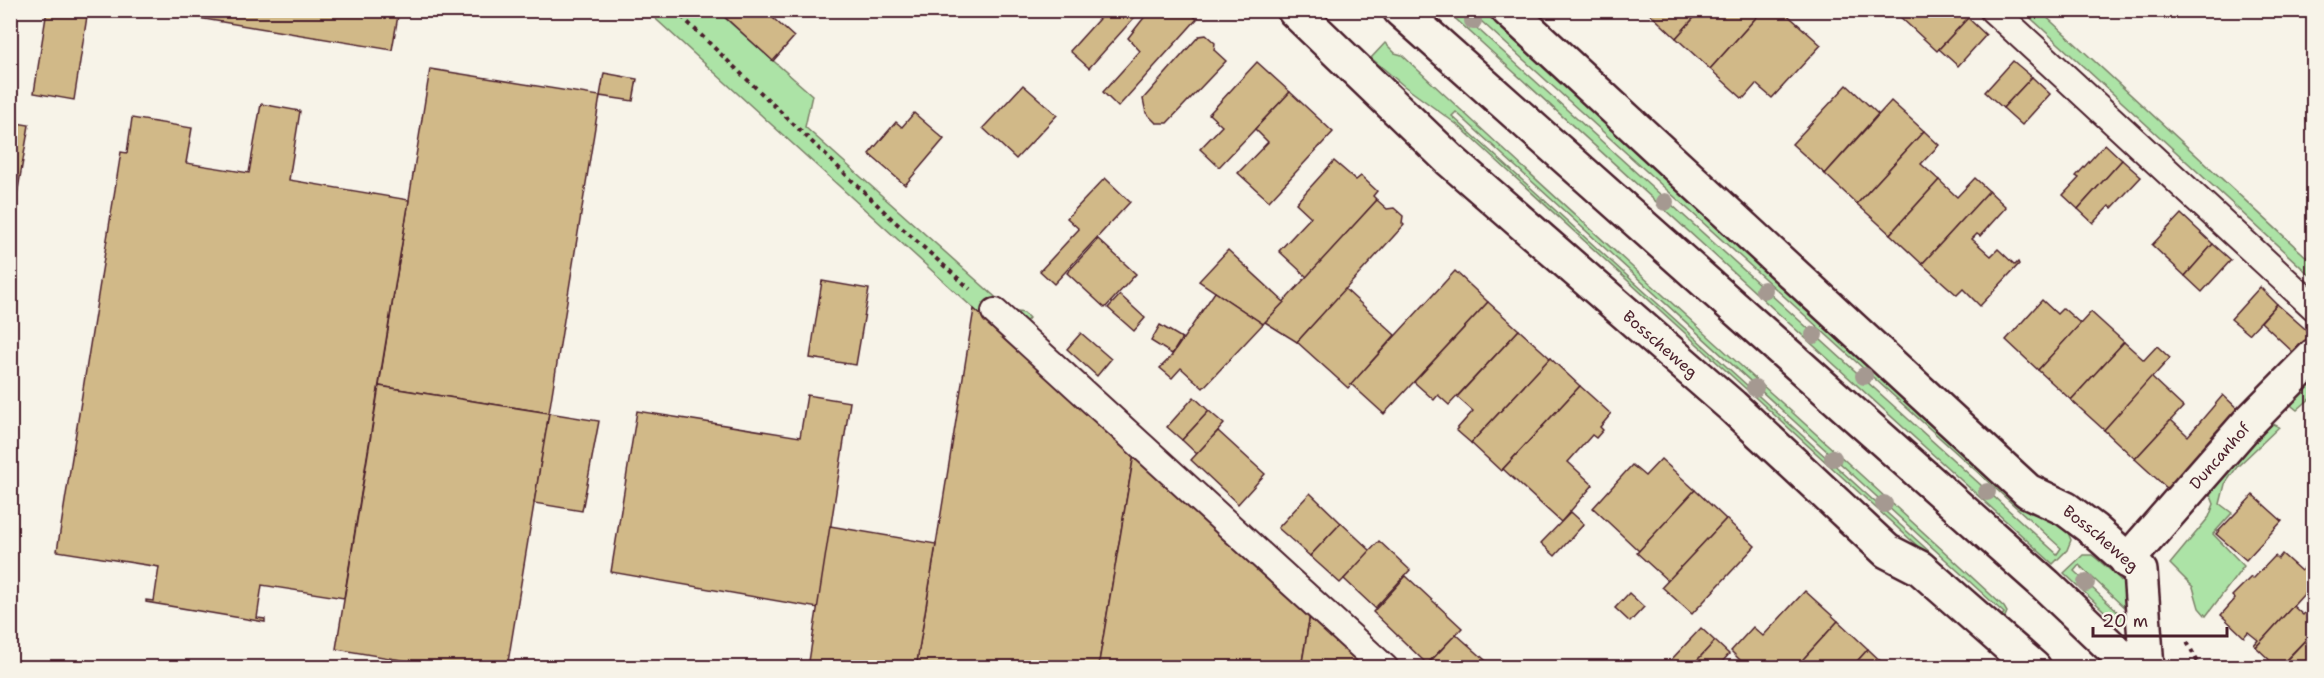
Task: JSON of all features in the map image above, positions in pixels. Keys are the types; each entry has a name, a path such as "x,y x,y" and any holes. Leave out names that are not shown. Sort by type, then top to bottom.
{"street":[{"name":"Bosscheweg","path":"1294,10 1451,161 1732,406 1887,551 1920,568 2034,668"},
{"name":"Bosscheweg","path":"1400,10 2040,580 2131,665"},
{"name":"Bosscheweg","path":"1509,10 2028,491 2066,509 2094,530 2140,571 2131,665"},
{"name":"Duncanhof","path":"2127,561 2247,424 2313,356"}],"lane":[{"path":"1993,10 2313,307"},
{"path":"995,312 1385,668"}],"path":[{"path":"675,10 995,312"}],"green space":[{"path":"647,11 717,11 812,95 805,127 1011,311 1024,313 1029,318 1012,338 1367,667"},
{"path":"1447,11 1458,11 2057,554 2061,548 1470,11 1483,11 2030,513 2052,517 2067,530 2071,540 2067,550 2053,564"},
{"path":"2023,11 2040,11 2313,263 2313,278"},
{"path":"1385,43 1395,53 1402,55 2004,607 2007,612 2004,619 1996,618 1459,126 1404,86 1371,58","holes":["1456,112 2004,613 2001,617 1452,116"]},
{"path":"2313,374 2313,396 2297,410 2292,406 2290,398"},
{"path":"2267,421 2279,427 2237,467 2225,484 2220,504 2232,513 2213,534 2244,566 2206,616 2199,608 2193,587 2170,564 2209,517 2214,504 2207,486"},
{"path":"2083,555 2092,555 2096,558 2121,581 2130,595 2133,612 2128,625 2118,624 2064,573","holes":["2079,565 2128,611 2123,617 2074,571"]}],"building":[{"path":"47,10 88,10 74,100 34,93"},
{"path":"150,10 399,10 392,50"},
{"path":"717,10 764,10 794,37 773,61"},
{"path":"1107,10 1141,10 1089,68 1070,51"},
{"path":"1150,10 1191,10 1190,13 1197,19 1118,107 1103,92 1140,51 1128,38"},
{"path":"1646,10 1701,10 1676,38"},
{"path":"1701,10 1763,10 1710,69 1676,38"},
{"path":"1763,10 1782,10 1821,45 1772,98 1756,84 1743,99 1710,69"},
{"path":"1902,10 1959,10 1968,18 1937,51 1898,15"},
{"path":"1968,18 1986,35 1958,66 1939,49"},
{"path":"1206,35 1215,43 1214,50 1226,61 1167,123 1156,123 1146,113 1143,99 1199,36"},
{"path":"2013,61 2032,77 2003,108 1985,92"},
{"path":"1257,62 1290,92 1219,167 1200,149 1222,126 1209,114"},
{"path":"430,69 600,96 549,413 379,386"},
{"path":"604,73 637,79 633,101 600,96"},
{"path":"2032,77 2050,94 2022,125 2003,108"},
{"path":"1023,85 1057,115 1016,159 983,128"},
{"path":"1847,85 1878,114 1825,174 1792,144"},
{"path":"1290,92 1333,132 1269,201 1238,173 1268,142 1255,129"},
{"path":"1891,101 1924,131 1857,204 1825,174"},
{"path":"261,104 300,111 289,180 409,200 344,598 262,585 257,618 265,619 265,622 146,602 146,600 154,601 159,567 57,551 121,152 127,153 132,118 192,128 186,163 249,173"},
{"path":"914,113 944,139 905,185 869,154 896,122 902,127"},
{"path":"10,122 29,125 10,236"},
{"path":"1924,131 1939,145 1921,164 1939,180 1890,234 1857,204"},
{"path":"2105,144 2122,160 2078,209 2063,195 2079,178 2076,176"},
{"path":"2122,160 2141,177 2112,208 2109,206 2093,223 2078,209"},
{"path":"1334,161 1356,180 1361,176 1377,191 1373,196 1377,200 1307,277 1279,251 1311,217 1296,203"},
{"path":"1105,178 1130,202 1054,284 1040,271 1079,229 1067,218"},
{"path":"1975,178 1989,191 1922,264 1890,234 1939,180 1957,197"},
{"path":"1989,191 2006,207 1980,236 1977,234 1972,239 1991,256 1998,249 2015,265 2018,262 2019,264 1980,306 1963,289 1957,295 1922,264"},
{"path":"1377,200 1387,209 1394,208 1403,216 1404,225 1297,342 1265,322"},
{"path":"2181,214 2213,244 2185,276 2152,245"},
{"path":"1098,239 1136,274 1105,308 1067,273"},
{"path":"2213,244 2231,260 2202,292 2185,276"},
{"path":"1228,250 1284,302 1263,324 1199,281"},
{"path":"1455,271 1488,302 1384,414 1351,384"},
{"path":"822,281 869,289 856,365 810,358"},
{"path":"2260,287 2277,304 2249,334 2231,319"},
{"path":"1345,289 1395,335 1348,388 1297,342"},
{"path":"1215,292 1263,324 1203,388 1181,368 1172,378 1160,368 1170,358"},
{"path":"1120,295 1145,318 1134,331 1108,308"},
{"path":"2042,300 2057,314 2063,308 2081,324 2038,370 2006,340"},
{"path":"1488,302 1519,330 1449,405 1438,395 1434,400 1414,382"},
{"path":"2277,304 2311,334 2294,353 2261,322"},
{"path":"974,309 1134,454 1098,668 916,668"},
{"path":"2091,312 2124,342 2071,400 2038,370"},
{"path":"1160,325 1182,338 1172,354 1151,341"},
{"path":"1519,330 1550,358 1471,443 1456,430 1473,411 1457,397"},
{"path":"1081,333 1111,359 1097,376 1067,349"},
{"path":"2124,342 2144,360 2157,346 2170,358 2104,430 2071,400"},
{"path":"1550,358 1580,386 1501,471 1471,443"},
{"path":"2151,377 2183,407 2135,459 2104,430"},
{"path":"379,386 549,413 507,668 448,668 336,649"},
{"path":"1580,386 1611,414 1600,427 1603,430 1596,438 1592,435 1568,462 1593,485 1561,522 1503,469"},
{"path":"807,395 850,402 818,608 611,572 637,411 800,437"},
{"path":"2223,395 2241,412 2169,490 2135,459 2171,420 2188,436"},
{"path":"1194,397 1209,411 1182,440 1167,427"},
{"path":"1209,411 1224,424 1197,454 1182,440"},
{"path":"549,413 599,421 582,511 534,503"},
{"path":"1218,431 1265,474 1238,504 1191,460"},
{"path":"1134,454 1310,615 1301,668 1098,668"},
{"path":"1661,459 1695,490 1639,551 1593,508 1632,465 1645,476"},
{"path":"1695,490 1726,519 1668,581 1637,553"},
{"path":"1310,493 1341,523 1310,556 1278,528"},
{"path":"2253,495 2282,521 2246,560 2216,534"},
{"path":"1571,512 1584,524 1555,556 1541,543"},
{"path":"1726,519 1755,546 1692,614 1662,587"},
{"path":"1341,523 1371,551 1340,583 1310,556"},
{"path":"830,526 936,544 916,668 808,668"},
{"path":"1379,541 1410,570 1375,608 1344,579"},
{"path":"2282,554 2301,571 2308,564 2314,569 2314,583 2256,647 2254,645 2258,640 2248,632 2244,637 2221,615 2235,599 2232,596 2251,577 2253,579 2275,556 2278,559"},
{"path":"1406,576 1462,628 1427,664 1373,612"},
{"path":"1805,591 1838,621 1795,668 1748,668 1731,651 1753,627 1763,636"},
{"path":"1629,593 1644,607 1630,622 1615,608"},
{"path":"2314,603 2314,631 2278,668 2256,647 2293,606 2303,615"},
{"path":"1310,615 1367,668 1301,668"},
{"path":"1838,621 1868,649 1851,668 1795,668"},
{"path":"1701,628 1715,641 1690,668 1679,668 1671,660"},
{"path":"2314,631 2314,668 2279,668"},
{"path":"1456,634 1494,668 1432,668 1428,664"},
{"path":"1715,641 1729,654 1717,668 1690,668"},
{"path":"1868,649 1888,668 1851,668"}]}
